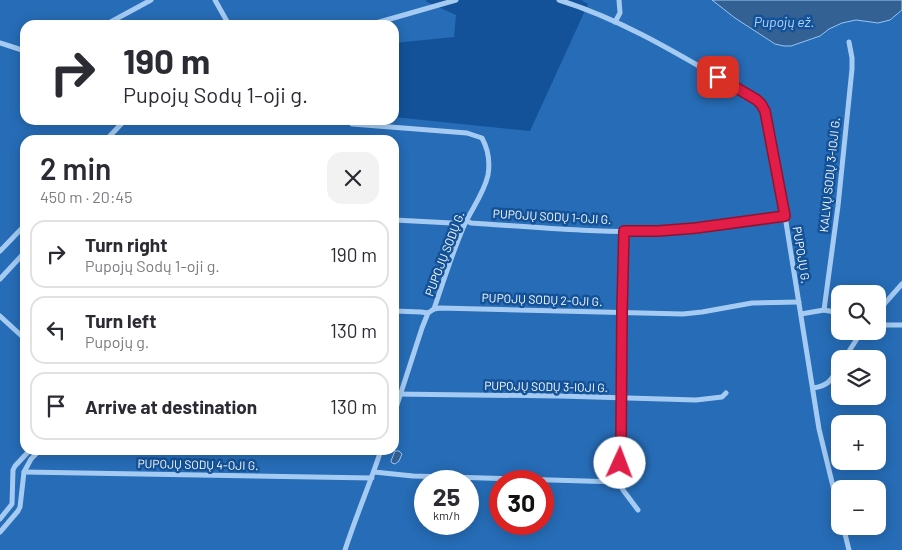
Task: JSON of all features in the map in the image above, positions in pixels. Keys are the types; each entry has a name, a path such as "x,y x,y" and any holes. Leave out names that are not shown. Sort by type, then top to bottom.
{"street":[{"path":"113,20 151,0"},
{"path":"215,0 225,20"},
{"path":"386,20 456,0"},
{"name":"PUPOJŲ G.","path":"559,0 576,2 665,47 750,95 761,104 765,111 785,216 819,429 831,480"},
{"path":"615,22 620,13 619,0"},
{"name":"KALVŲ SODŲ 3-IOJI G.","path":"824,310 838,206 851,78 852,58 849,42"},
{"path":"0,43 20,49"},
{"path":"111,135 120,125"},
{"name":"PUPOJŲ SODŲ G.","path":"365,125 467,133 482,138 488,153 488,174 485,186 463,227 434,309 428,314 414,348 399,397"},
{"name":"PUPOJŲ SODŲ 1-OJI G.","path":"466,221 552,229 658,231 785,216"},
{"path":"399,220 452,223 463,227"},
{"path":"0,252 20,230"},
{"path":"624,231 619,482 638,510"},
{"path":"0,280 20,258"},
{"path":"886,302 902,284"},
{"name":"PUPOJŲ SODŲ 2-OJI G.","path":"434,309 478,308 683,314 752,303 799,302"},
{"path":"801,314 824,310 831,311"},
{"path":"399,311 428,314"},
{"path":"0,316 20,334"},
{"path":"886,325 902,325"},
{"path":"813,388 823,386 831,378"},
{"name":"PUPOJŲ SODŲ 3-IOJI G.","path":"400,394 696,400 722,397 726,393"},
{"path":"0,519 12,504 13,470 25,455"},
{"path":"0,532 20,507 24,472 36,455"},
{"path":"345,550 379,455"},
{"name":"PUPOJŲ SODŲ 4-OJI G.","path":"24,472 373,475 619,482"},
{"path":"845,535 849,550"}],"shaded area":[{"path":"0,0 426,0 456,15 454,37 399,42 399,20 20,20 20,125 399,125 399,118 530,131 588,4 581,0 712,0 774,44 784,46 791,46 820,36 842,23 856,20 878,23 890,20 902,10 902,550 0,550"}],"water":[{"name":"Pupojų ež.","path":"712,0 902,0 902,10 890,20 878,23 856,20 842,23 820,36 791,46 784,46 775,44 735,18"},
{"path":"399,451 402,454 399,461 395,464 391,461 393,455 399,455"}],"route":[{"path":"620,463 624,231 696,228 785,216 765,111 757,100 718,77"}]}
